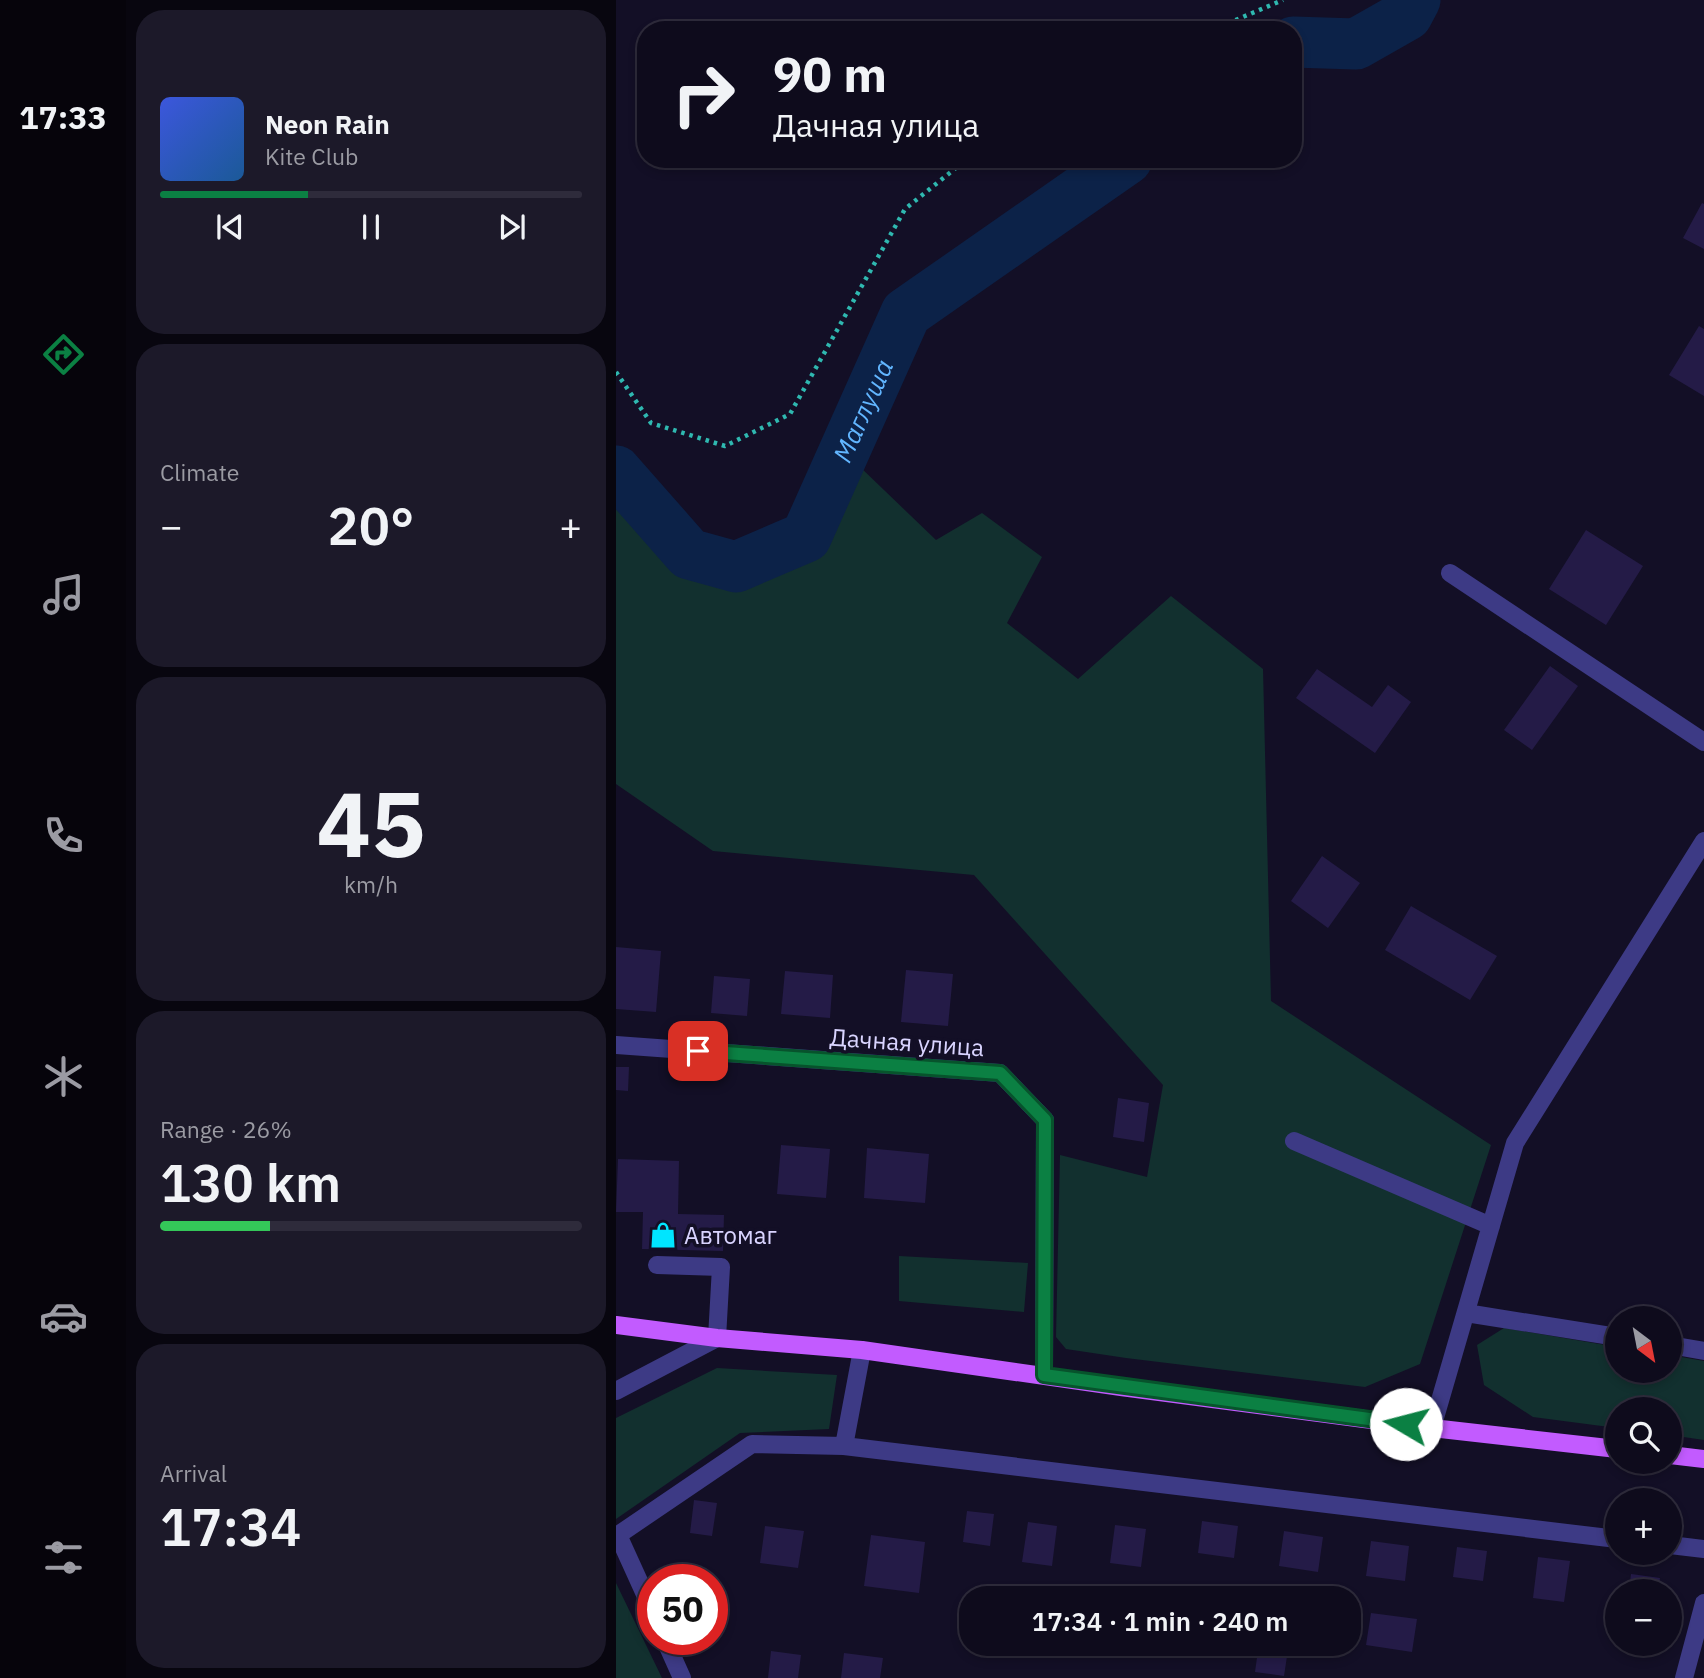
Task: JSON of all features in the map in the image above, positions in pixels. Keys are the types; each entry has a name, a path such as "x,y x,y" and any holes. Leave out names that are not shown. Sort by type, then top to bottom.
{"main road":[{"path":"616,1325 717,1338 862,1350 1432,1428 1605,1448"},
{"path":"1682,1457 1704,1460"}],"street":[{"path":"1450,573 1704,742"},
{"path":"1432,1428 1515,1143 1704,841"},
{"name":"Дачная улица","path":"616,1045 1000,1073 1045,1120 1044,1375"},
{"path":"1294,1141 1491,1226"},
{"path":"616,1391 717,1338 721,1267 657,1265"},
{"path":"1466,1313 1605,1335"},
{"path":"1682,1347 1704,1351"},
{"path":"844,1446 862,1350"},
{"path":"637,1577 618,1535 752,1444 844,1446 1605,1538"},
{"path":"1682,1546 1704,1549"},
{"path":"1684,1678 1704,1603"},
{"path":"672,1655 682,1678"}],"path":[{"path":"1233,21 1283,0"},
{"path":"616,372 651,423 725,446 790,414 905,209 956,168"}],"green space":[{"path":"858,465 936,540 982,513 1042,557 1007,623 1078,679 1171,596 1263,669 1271,1001 1491,1145 1420,1364 1365,1387 1066,1349 1056,1337 1060,1155 1147,1177 1163,1085 974,875 713,851 616,784 616,509 673,565 734,592 818,550"},
{"path":"899,1256 1028,1263 1024,1312 899,1301"},
{"path":"1504,1328 1605,1345 1605,1383 1682,1383 1682,1357 1704,1361 1704,1440 1682,1437 1682,1397 1605,1397 1605,1426 1533,1417 1484,1385 1477,1345"},
{"path":"717,1368 837,1375 829,1429 740,1433 616,1519 616,1418"},
{"path":"616,1583 637,1626 637,1655 651,1655 662,1678 616,1678"}],"building":[{"path":"1702,203 1704,204 1704,249 1683,238"},
{"path":"1699,326 1704,329 1704,396 1669,375"},
{"path":"1586,530 1643,566 1606,625 1549,589"},
{"path":"1550,666 1578,686 1532,750 1504,730"},
{"path":"1317,669 1372,707 1388,685 1411,702 1375,753 1296,698"},
{"path":"1322,856 1360,883 1328,928 1291,901"},
{"path":"1411,906 1497,956 1470,1000 1385,950"},
{"path":"616,947 661,951 656,1012 616,1009"},
{"path":"906,970 953,974 948,1026 901,1022"},
{"path":"785,971 833,975 830,1018 781,1014"},
{"path":"714,976 750,979 747,1016 711,1013"},
{"path":"616,1067 629,1067 628,1091 616,1090"},
{"path":"1118,1098 1149,1103 1144,1142 1113,1137"},
{"path":"781,1145 830,1149 826,1198 777,1194"},
{"path":"867,1148 929,1154 925,1203 864,1198"},
{"path":"618,1159 679,1161 678,1214 724,1215 723,1251 642,1249 643,1212 616,1212"},
{"path":"694,1500 717,1503 712,1536 690,1533"},
{"path":"967,1511 994,1514 990,1546 963,1542"},
{"path":"1202,1521 1238,1526 1234,1558 1198,1553"},
{"path":"1028,1522 1057,1526 1052,1566 1022,1562"},
{"path":"1115,1525 1146,1529 1141,1567 1110,1563"},
{"path":"765,1526 804,1531 798,1568 760,1563"},
{"path":"1284,1531 1323,1537 1318,1572 1279,1566"},
{"path":"871,1535 925,1542 919,1593 864,1586"},
{"path":"1371,1541 1409,1546 1405,1581 1366,1576"},
{"path":"1457,1547 1487,1551 1483,1581 1453,1577"},
{"path":"1538,1557 1570,1561 1564,1602 1533,1598"},
{"path":"1631,1574 1660,1578 1660,1579 1630,1579"},
{"path":"1371,1613 1417,1619 1412,1652 1366,1645"},
{"path":"771,1651 801,1655 798,1678 768,1678"},
{"path":"844,1653 883,1658 880,1678 841,1678"},
{"path":"1257,1656 1287,1656 1284,1676 1255,1672"}],"waterway":[{"name":"Маглуша","path":"1302,42 1356,44 1407,15 1415,0"},
{"name":"Маглуша","path":"616,471 689,554 736,567 806,537 906,313 1114,168"}],"place":[{"name":"Автомаг","path":"663,1235"}],"route":[{"path":"698,1051 1000,1073 1045,1120 1044,1375 1406,1424"}]}
